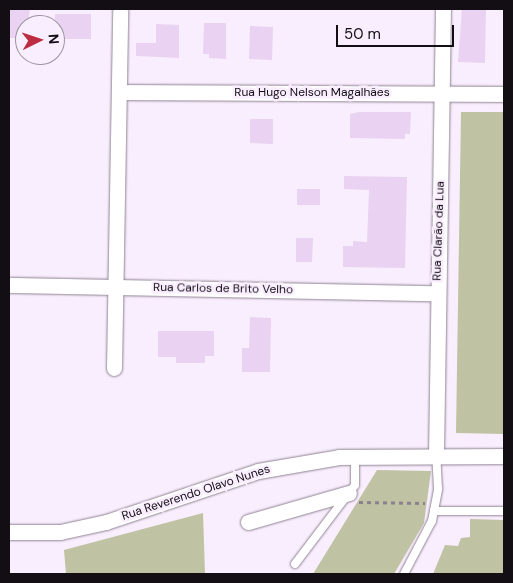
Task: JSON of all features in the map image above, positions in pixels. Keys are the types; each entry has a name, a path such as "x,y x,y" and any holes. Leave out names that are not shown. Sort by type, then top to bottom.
{"street":[{"name":"Rua Clarão da Lua","path":"436,454 443,9"},
{"path":"114,368 120,11"},
{"name":"Rua Hugo Nelson Magalhães","path":"120,92 504,94"},
{"name":"Rua Carlos de Brito Velho","path":"9,285 438,293"},
{"name":"Rua Reverendo Olavo Nunes","path":"9,532 60,532 106,522 258,471 355,455 436,454 504,456"},
{"path":"248,522 346,497"}],"lane":[{"path":"404,574 432,521 435,507 436,454"},
{"path":"295,564 355,485 355,455"},
{"path":"435,507 504,511"}],"path":[{"path":"346,497 435,507"}],"green space":[{"path":"461,112 504,112 504,434 456,433"},
{"path":"377,470 431,471 424,523 394,574 313,574"},
{"path":"203,513 205,574 66,574 64,550"},
{"path":"470,519 504,520 504,574 433,574 445,545 458,546 461,538 470,537"}],"building":[{"path":"9,9 30,9 29,15 15,15 15,38 9,38"},
{"path":"462,9 486,9 485,63 458,62"},
{"path":"91,14 91,39 65,39 65,15 55,15"},
{"path":"204,23 226,23 226,59 209,58 209,54 203,54"},
{"path":"156,24 179,25 179,58 136,56 136,43 156,43"},
{"path":"250,26 273,27 272,60 249,59"},
{"path":"359,112 411,112 410,134 405,134 405,139 350,138 350,114"},
{"path":"250,119 273,119 273,144 250,143"},
{"path":"344,176 407,177 405,268 343,267 343,246 353,246 353,241 367,242 369,190 344,189"},
{"path":"297,189 320,189 320,205 297,205"},
{"path":"296,238 313,238 312,262 296,262"},
{"path":"250,317 271,318 270,372 242,372 242,348 249,348"},
{"path":"158,331 214,331 214,356 205,356 205,363 176,363 176,357 158,357"}]}
